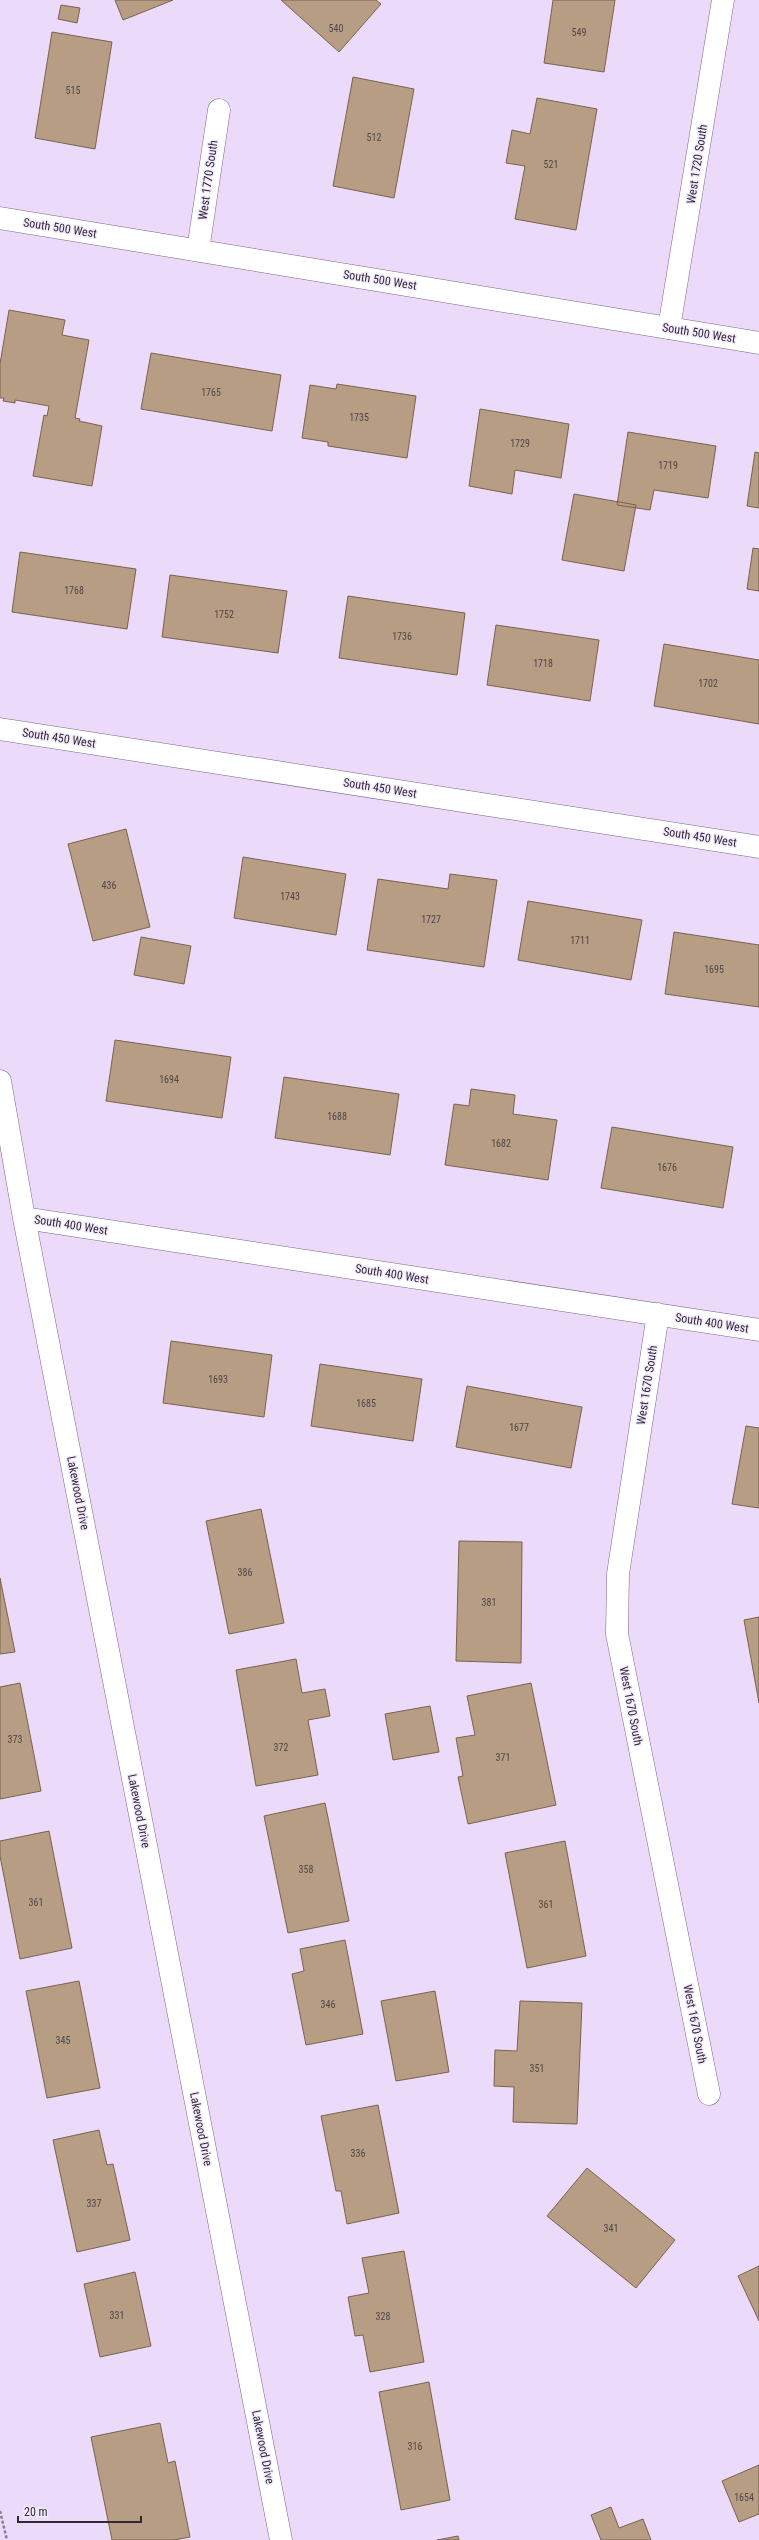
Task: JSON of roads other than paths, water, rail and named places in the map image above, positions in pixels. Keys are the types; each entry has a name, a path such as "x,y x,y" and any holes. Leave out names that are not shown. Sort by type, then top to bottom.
{"street":[{"name":"West 1720 South","path":"670,328 723,0"},
{"name":"West 1770 South","path":"198,250 219,110"},
{"name":"South 500 West","path":"0,218 759,343"},
{"name":"South 450 West","path":"0,729 759,846"},
{"name":"Lakewood Drive","path":"0,1081 24,1218 281,2540"},
{"name":"South 400 West","path":"24,1218 759,1330"},
{"name":"West 1670 South","path":"658,1314 618,1574 617,1634 709,2094"}]}
